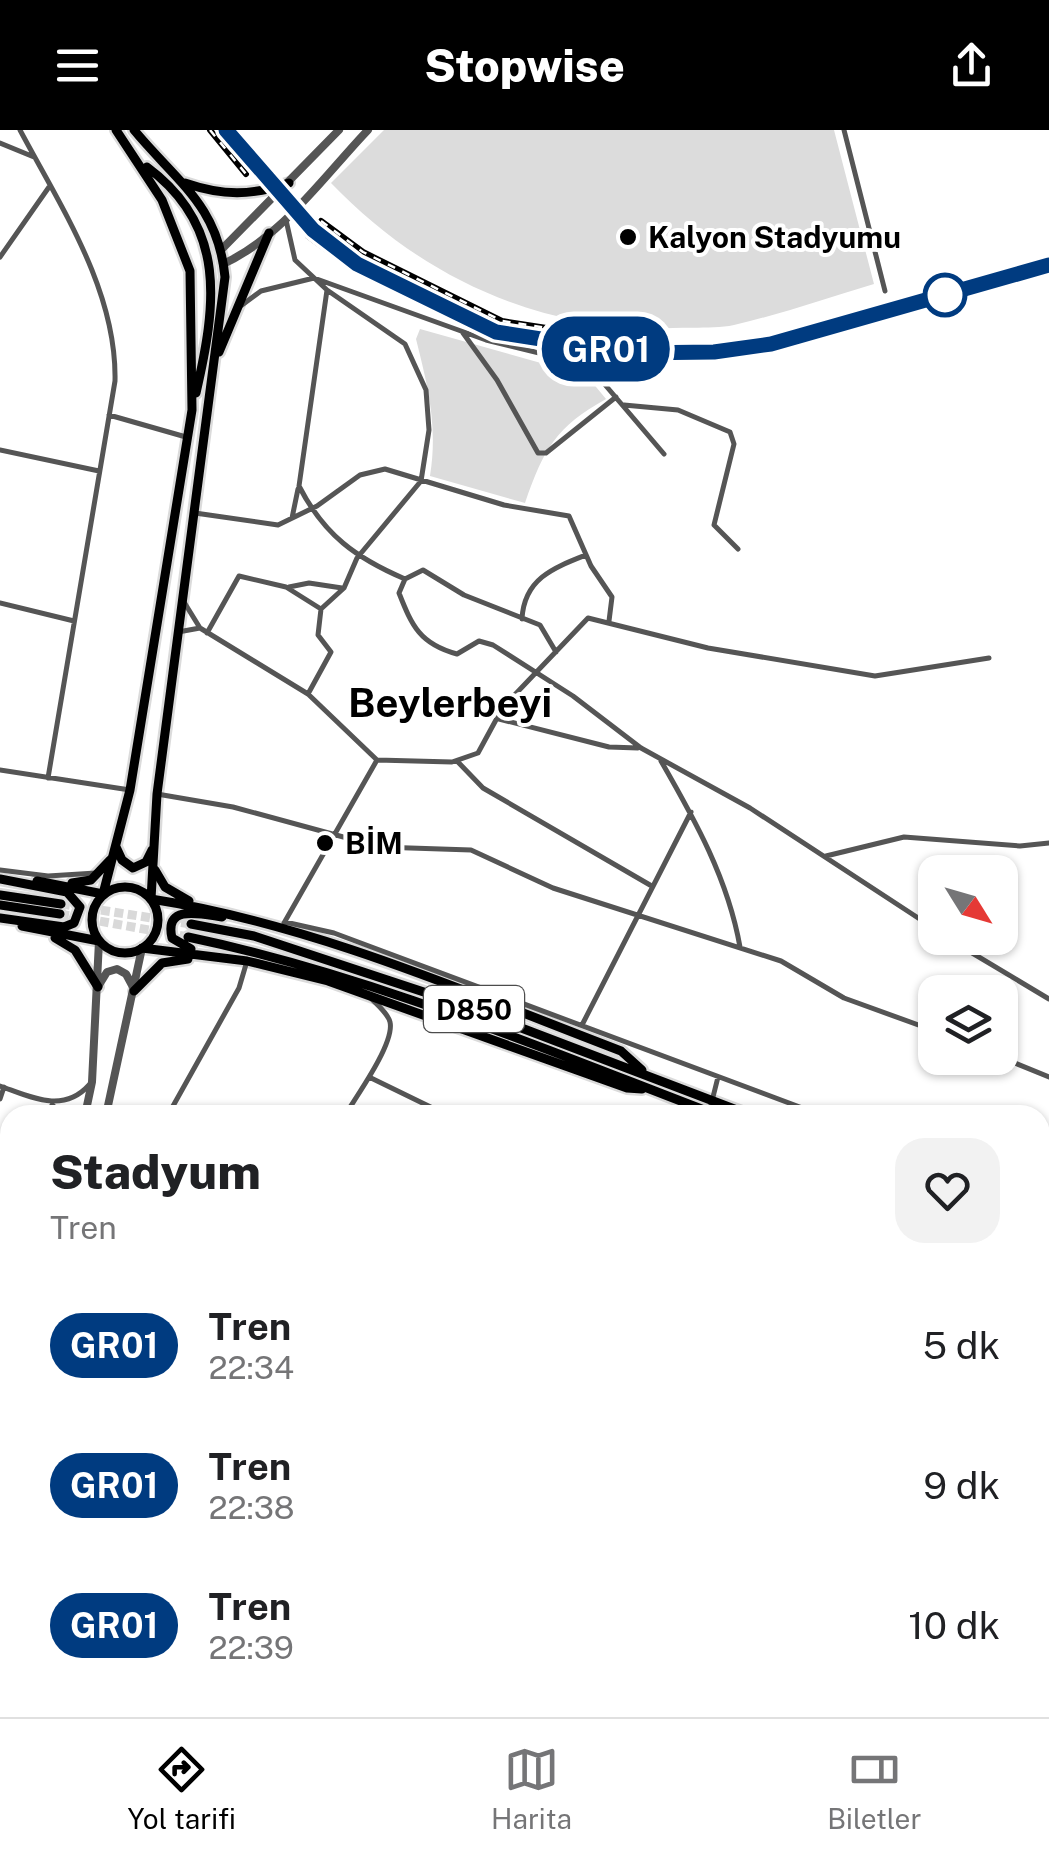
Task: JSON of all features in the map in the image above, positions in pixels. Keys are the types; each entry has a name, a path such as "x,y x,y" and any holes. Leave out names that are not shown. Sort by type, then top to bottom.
{"main road":[{"path":"99,940 92,914 103,894 130,790 210,304 210,260 189,209 141,162 116,130"},
{"path":"134,130 206,212 224,264 157,794 151,899 157,926 142,948"},
{"path":"141,162 169,215 190,271 192,410"},
{"path":"182,182 218,195 266,191 289,183"},
{"path":"212,374 232,312 269,233"},
{"path":"210,260 221,250"},
{"path":"210,260 224,264"},
{"path":"116,846 122,860 133,868 146,862 153,847"},
{"path":"0,878 84,883 100,873 110,860"},
{"path":"155,870 165,888 205,908"},
{"path":"0,878 67,892 76,898 80,912 74,923 64,927 0,919"},
{"path":"57,883 103,894 128,887 151,899 205,908 260,924"},
{"path":"0,895 61,909 0,904"},
{"path":"647,1075 621,1051 282,926 191,912 181,913 171,924 170,934 178,945 366,994 628,1088 650,1089"},
{"path":"0,919 49,934 99,940 119,952 142,948 246,961"},
{"name":"D850","path":"191,924 254,936 448,1000 725,1105"},
{"path":"49,934 75,950 98,987"},
{"name":"D850","path":"188,937 250,950 354,982 690,1105"},
{"path":"134,991 153,970 175,959 232,959"}],"street":[{"path":"20,130 104,299 116,346 48,778"},
{"path":"221,250 339,130"},
{"path":"224,264 269,233 368,130"},
{"path":"844,130 885,291"},
{"path":"0,144 34,157"},
{"path":"0,258 49,187"},
{"path":"286,217 295,260 327,290 387,330 414,359 428,404 421,480 357,558 344,588 321,608 318,635 331,652 308,694"},
{"path":"232,312 261,291 314,278 461,331 584,366 624,405 664,454"},
{"path":"292,520 327,290"},
{"path":"461,331 498,380 538,453 546,453 616,397"},
{"path":"624,405 678,410 730,432 734,444 714,525 738,549"},
{"path":"108,416 186,436"},
{"path":"0,450 99,471"},
{"path":"192,512 278,526 374,470 504,505 569,516 586,555 612,598 609,621"},
{"path":"299,486 311,510 357,558 405,579"},
{"path":"522,618 523,597 546,570 586,555"},
{"path":"556,652 540,625 464,595 423,570 405,579 400,593 410,624 437,649 457,654 483,642 537,672 641,748 826,856 918,918"},
{"path":"207,633 239,576 286,587 321,608"},
{"path":"286,587 309,583 344,588"},
{"path":"182,598 200,628 308,694 376,760 456,761 478,753 503,707 588,618 725,651 875,676 989,658"},
{"path":"0,603 74,621"},
{"path":"178,632 200,628"},
{"path":"499,719 608,747 641,748"},
{"path":"659,758 691,812 732,906 740,947"},
{"path":"376,760 282,926 334,933 794,1105"},
{"path":"456,761 483,788 650,884"},
{"path":"0,770 130,790"},
{"path":"157,794 233,807 380,848 470,850 554,888 782,962 844,998 918,1025"},
{"path":"582,1024 650,884 691,812"},
{"path":"826,856 904,837 1020,846 1049,843"},
{"path":"0,870 48,876 100,873"},
{"path":"87,1105 92,1082 99,940"},
{"path":"108,1105 142,948"},
{"path":"976,955 1049,1000"},
{"path":"174,1105 239,988 246,961"},
{"path":"98,987 107,972 117,969 126,974 134,991"},
{"path":"351,1105 369,1077 390,1023 366,994"},
{"path":"1018,1064 1049,1077"},
{"path":"369,1077 426,1105"},
{"path":"712,1105 718,1077"},
{"path":"0,1099 2,1087 58,1103 78,1097 92,1082"},
{"path":"45,1100 51,1105"}],"shaded area":[{"name":"Kalyon Stadyumu","path":"384,130 834,130 874,284 719,327 624,327 531,309 444,272 366,217 331,183"},
{"path":"420,329 587,376 606,399 575,419 554,441 525,503 430,476 432,423 416,339"}],"tunnel":[{"path":"61,904 191,924"},
{"path":"60,914 188,937"}],"railway":[{"path":"210,130 246,174"},
{"path":"233,130 260,163"},
{"path":"321,221 363,252 502,321 566,331"},
{"path":"308,236 354,270 492,338 563,348"},
{"path":"583,345 643,351 761,343 877,317 1049,265"}],"train":[{"name":"GR01","path":"226,130 255,168 313,230 357,264 496,332 631,353 714,352 771,344 1049,265"}],"place":[{"name":"Kalyon Stadyumu","path":"628,237"},
{"name":"BİM","path":"325,843"}],"district":[{"name":"Beylerbeyi","path":"450,702"}]}
